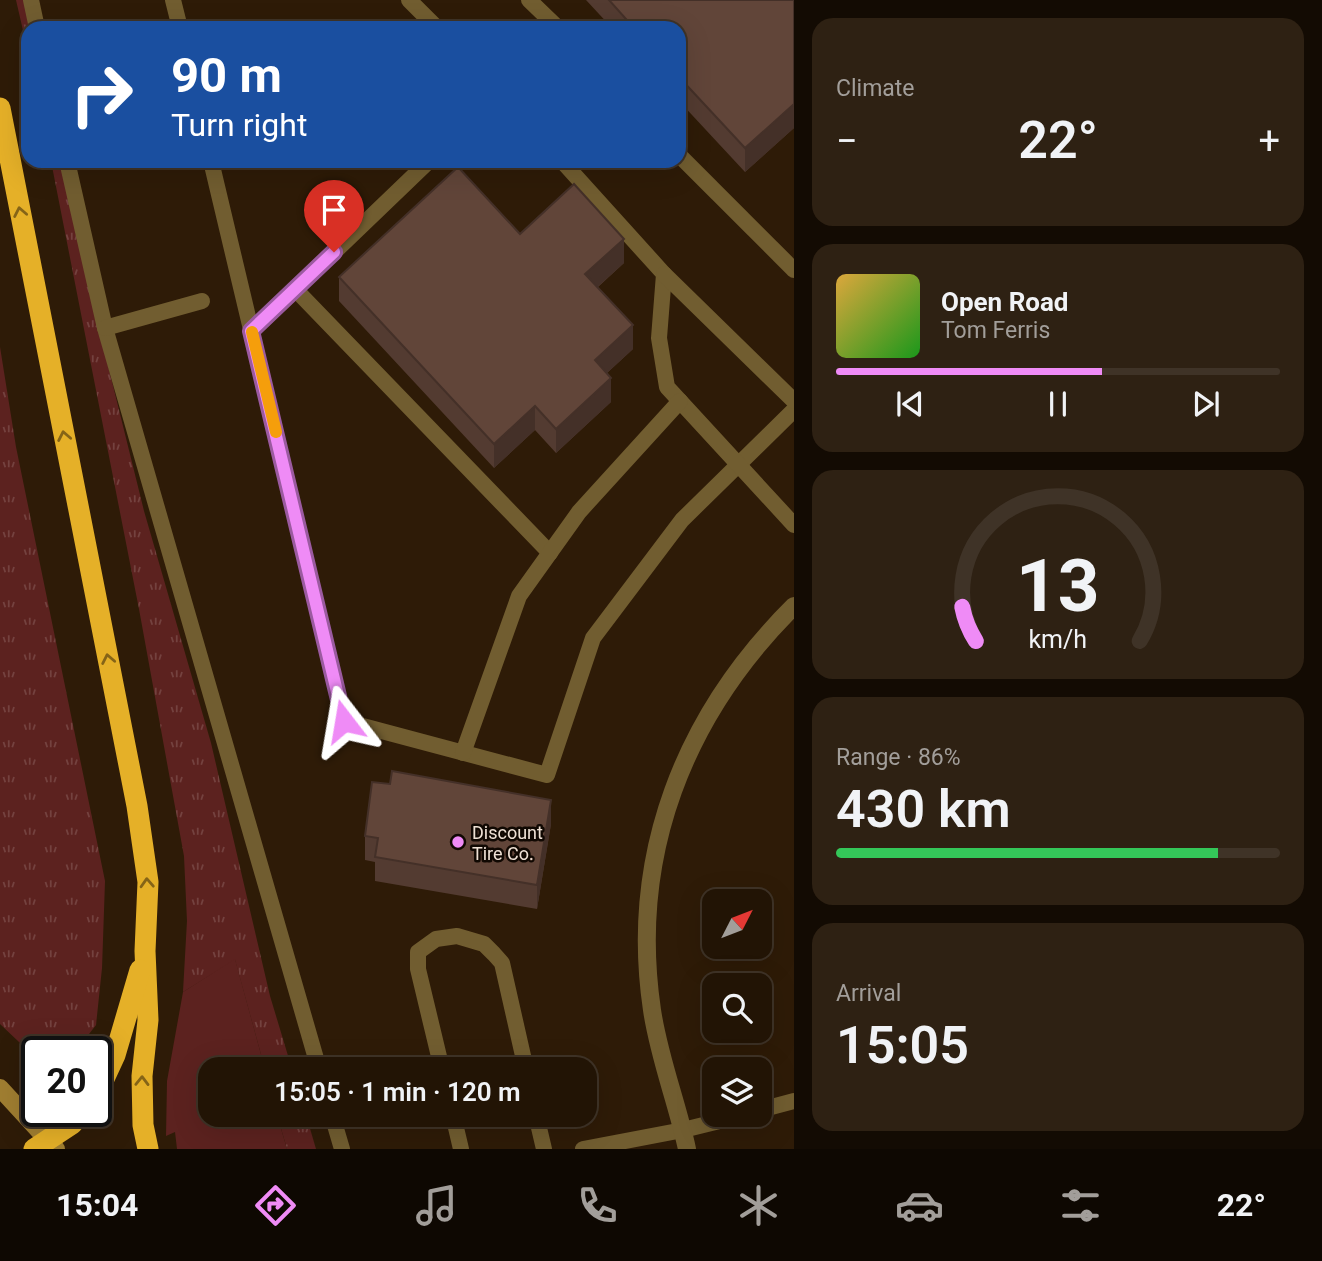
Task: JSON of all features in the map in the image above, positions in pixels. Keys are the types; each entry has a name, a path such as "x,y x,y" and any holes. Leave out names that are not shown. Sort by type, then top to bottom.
{"highway":[{"path":"0,108 137,806 148,882 145,951 148,1020 142,1076 143,1125 148,1149"},
{"path":"112,1061 145,951"},
{"path":"46,1146 68,1127"}],"main road":[{"path":"0,1088 46,1146"}],"street":[{"path":"687,1149 659,1049 650,998 647,962 648,909 654,861 663,820 679,772 702,724 731,677 766,633 793,606"}],"lane":[{"path":"31,0 36,21"},
{"path":"173,0 178,21"},
{"path":"409,0 430,21"},
{"path":"529,0 551,21"},
{"path":"686,162 793,270"},
{"path":"69,168 104,328 316,1057"},
{"path":"213,168 344,721 547,775 593,638 682,520 793,410"},
{"path":"251,331 422,168"},
{"path":"568,168 664,274 793,401"},
{"path":"664,274 659,338 667,387 793,525"},
{"path":"295,289 550,553"},
{"path":"104,328 202,301"},
{"path":"463,753 519,596 579,512 680,401"},
{"path":"439,1057 418,969 418,953 436,939 457,936 484,944 502,963 523,1057"},
{"path":"772,1107 793,1101"},
{"path":"583,1149 702,1125"},
{"path":"336,1127 342,1149"},
{"path":"456,1127 461,1149"},
{"path":"539,1127 544,1149"}],"green space":[{"path":"16,0 25,0 30,21 21,22"},
{"path":"52,168 63,168 144,511 211,743 270,996 288,1057 262,1057 235,960 183,992 187,921 184,856 139,609"},
{"path":"0,347 16,447 105,881 102,968 96,1025 87,1036 21,1036 21,1044 0,1024"},
{"path":"235,959 262,1057 198,1057 198,1127 281,1127 287,1149 177,1149 175,1132 166,1136 167,1081 183,992"},
{"path":"281,1127 310,1127 316,1149 287,1149"}],"building":[{"path":"609,0 794,0 794,104 745,148 686,85 686,21 628,21"},
{"path":"457,168 520,234 574,184 624,239 585,274 633,325 595,360 611,378 556,429 535,406 494,444 339,277"},
{"name":"Discount Tire Co.","path":"392,771 551,800 537,885 375,857 378,838 365,836 372,782 390,784"}],"slow traffic":[{"path":"252,332 276,432"}],"place":[{"name":"Discount Tire Co.","path":"458,842"}],"route":[{"path":"334,252 251,331 344,721"}]}
